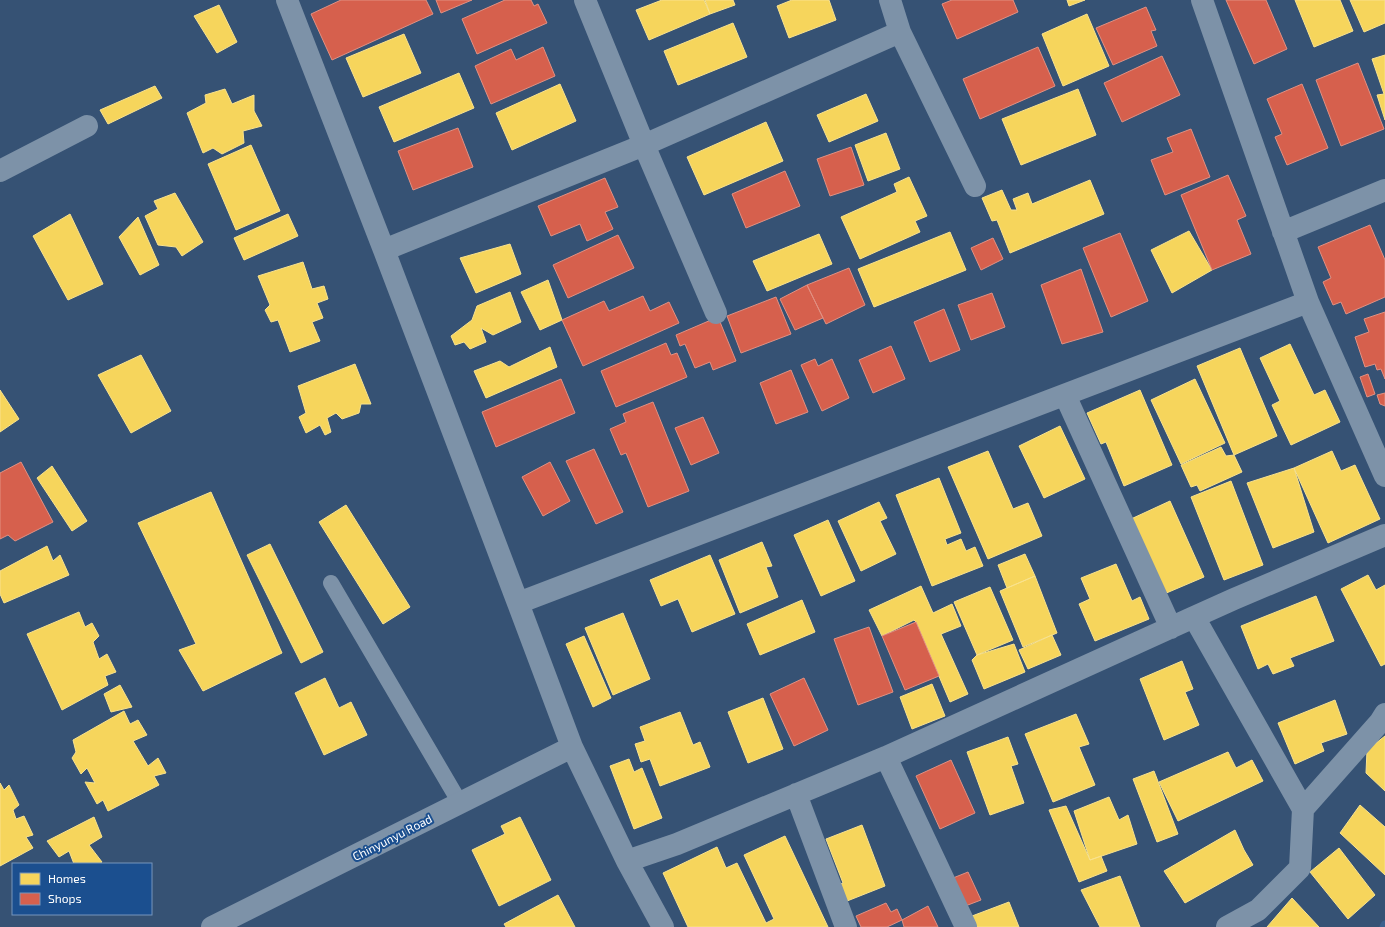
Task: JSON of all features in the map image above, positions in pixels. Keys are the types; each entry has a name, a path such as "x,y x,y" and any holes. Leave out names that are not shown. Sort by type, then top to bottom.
{"street":[{"path":"287,0 384,250 572,747 627,861 663,927"},
{"path":"585,0 644,145 716,313"},
{"path":"890,0 900,32 975,186"},
{"path":"1202,0 1308,302 1380,453 1385,476"},
{"path":"384,250 644,145 900,32"},
{"path":"0,171 87,126"},
{"path":"1283,232 1385,190"},
{"path":"518,603 1308,302"},
{"path":"1065,395 1171,628"},
{"path":"627,861 677,844 886,757 1234,599 1385,535"},
{"path":"1194,617 1302,808 1300,868 1258,910 1227,927"},
{"path":"1302,808 1380,722 1385,714"},
{"name":"Chinyunyu Road","path":"212,927 572,747"},
{"path":"886,757 966,927"},
{"path":"796,794 846,927"}],"lane":[{"path":"331,583 460,802"}],"building: Homes":[{"path":"662,0 704,0 710,14 649,40 636,10"},
{"path":"705,0 733,0 735,5 710,14"},
{"path":"792,0 829,0 836,20 789,38 777,6"},
{"path":"1067,0 1085,0 1069,6"},
{"path":"1295,0 1340,0 1353,31 1314,47"},
{"path":"1350,0 1385,0 1385,23 1364,32"},
{"path":"219,5 237,42 217,53 194,16"},
{"path":"1087,14 1109,66 1063,86 1042,34"},
{"path":"733,23 747,57 678,85 664,51"},
{"path":"404,34 421,73 363,97 346,58"},
{"path":"1385,55 1385,120 1377,95 1384,94 1372,59"},
{"path":"459,73 474,108 394,142 379,107"},
{"path":"560,84 576,121 512,150 496,113"},
{"path":"155,86 162,98 108,124 100,110"},
{"path":"225,89 232,104 254,95 254,111 262,126 243,131 244,143 222,154 213,148 203,153 187,113 206,103 205,95"},
{"path":"1078,89 1096,135 1021,165 1002,119"},
{"path":"866,94 878,121 829,142 817,115"},
{"path":"766,122 783,161 704,195 687,157"},
{"path":"886,133 900,169 868,181 855,145"},
{"path":"251,145 280,211 236,230 208,164"},
{"path":"909,177 927,216 915,221 920,232 860,259 841,217 897,192 894,184"},
{"path":"1090,180 1104,214 1010,253 997,220 992,221 982,198 1002,190 1011,210 1017,210 1013,199 1028,193 1032,204"},
{"path":"175,193 203,242 182,256 176,247 158,245 145,216 158,209 154,201"},
{"path":"70,214 103,284 68,300 33,236"},
{"path":"288,214 298,236 244,260 234,238"},
{"path":"138,217 159,265 140,275 119,237"},
{"path":"1189,231 1212,270 1172,293 1151,250"},
{"path":"950,232 966,270 874,307 858,269"},
{"path":"819,234 832,264 767,291 753,261"},
{"path":"510,244 521,274 476,293 460,258"},
{"path":"303,262 312,289 324,286 328,299 317,303 323,318 312,322 320,341 290,352 278,320 271,322 265,310 270,305 258,276"},
{"path":"548,280 562,320 540,330 521,292"},
{"path":"510,292 521,322 493,335 481,328 486,342 470,349 464,342 455,345 451,336 472,320 477,306"},
{"path":"1290,344 1314,395 1325,390 1340,422 1291,445 1272,405 1280,401 1260,358"},
{"path":"550,347 557,367 486,398 474,371 500,361 509,367"},
{"path":"1240,348 1277,436 1234,455 1197,366"},
{"path":"141,355 171,411 131,433 98,375"},
{"path":"355,364 371,404 361,404 359,413 342,419 336,413 327,418 331,432 325,435 320,425 306,433 299,417 306,413 298,386"},
{"path":"1195,379 1225,443 1181,464 1151,400"},
{"path":"0,390 19,419 0,432"},
{"path":"1140,390 1172,465 1124,486 1106,442 1101,444 1087,413"},
{"path":"1060,426 1085,479 1044,498 1019,446"},
{"path":"1221,447 1226,456 1234,455 1242,472 1200,491 1197,485 1191,487 1181,465"},
{"path":"988,451 1013,509 1028,503 1042,536 988,559 948,467"},
{"path":"1332,451 1341,471 1355,465 1380,519 1328,543 1294,468"},
{"path":"52,466 87,521 72,531 37,478"},
{"path":"1294,468 1314,532 1273,548 1247,483"},
{"path":"939,478 961,533 945,539 947,545 961,539 966,551 975,547 983,566 932,586 896,495"},
{"path":"1231,481 1263,565 1224,580 1191,497"},
{"path":"211,492 282,653 203,691 179,650 196,644 138,523"},
{"path":"1170,501 1204,577 1164,594 1131,519"},
{"path":"879,502 887,518 880,521 896,554 861,571 838,521"},
{"path":"346,505 410,607 383,624 319,522"},
{"path":"828,520 855,581 821,596 794,535"},
{"path":"762,542 772,566 766,567 778,597 740,613 719,560"},
{"path":"270,544 323,652 301,663 247,555"},
{"path":"47,546 53,561 60,555 69,575 4,603 0,594 0,571"},
{"path":"1025,554 1035,576 1007,588 998,565"},
{"path":"710,555 735,614 692,632 678,599 661,606 650,580"},
{"path":"1116,564 1132,601 1140,597 1149,619 1095,641 1079,604 1090,599 1081,578"},
{"path":"1368,575 1376,590 1385,585 1385,664 1381,666 1341,589"},
{"path":"1035,576 1057,633 1023,647 1000,591"},
{"path":"921,586 933,613 952,604 961,626 941,634 968,694 950,702 916,622 914,620 882,636 869,610"},
{"path":"990,587 1013,640 977,655 954,602"},
{"path":"1316,596 1334,641 1290,658 1294,666 1273,674 1268,664 1258,669 1241,626"},
{"path":"802,600 815,632 760,655 747,624"},
{"path":"79,612 85,627 92,623 99,636 93,642 99,659 107,654 116,672 105,676 108,685 62,710 27,634"},
{"path":"623,613 650,679 613,695 585,628"},
{"path":"1052,635 1061,655 1028,669 1019,650"},
{"path":"584,636 611,698 593,707 566,644"},
{"path":"1014,644 1025,672 984,689 972,660 977,655"},
{"path":"1182,661 1193,689 1185,692 1199,725 1164,740 1140,679"},
{"path":"325,678 339,708 351,702 367,735 324,755 295,693"},
{"path":"932,684 945,716 912,729 900,697"},
{"path":"120,685 132,707 111,712 104,694"},
{"path":"763,698 783,749 748,763 728,712"},
{"path":"1335,700 1347,734 1321,743 1324,751 1295,764 1278,723"},
{"path":"124,711 130,724 138,720 147,735 133,741 148,766 158,758 166,773 154,776 159,785 108,811 103,800 97,804 85,782 95,783 87,768 81,774 72,758 76,752 73,740"},
{"path":"680,712 693,745 700,742 710,767 660,786 650,759 641,762 635,744 645,741 640,727"},
{"path":"1076,714 1089,744 1079,747 1095,785 1053,802 1025,734"},
{"path":"1385,736 1385,791 1366,773 1367,750"},
{"path":"1008,737 1018,764 1011,766 1024,803 990,815 967,752"},
{"path":"1228,752 1236,768 1252,760 1263,781 1178,821 1159,782"},
{"path":"629,759 634,772 642,768 662,818 634,829 610,766"},
{"path":"1154,771 1178,834 1157,842 1133,779"},
{"path":"0,783 4,790 9,785 19,805 13,810 16,819 24,816 33,835 26,837 33,848 0,866"},
{"path":"1109,797 1119,820 1128,815 1137,844 1090,860 1074,811"},
{"path":"1360,805 1385,827 1385,875 1340,833"},
{"path":"1066,806 1090,860 1101,856 1107,871 1079,882 1049,810"},
{"path":"94,817 102,837 89,845 102,862 74,863 69,851 59,857 47,841"},
{"path":"520,817 551,880 499,906 472,850 505,834 501,826"},
{"path":"862,825 885,886 842,903 835,886 843,883 826,839"},
{"path":"1235,830 1253,865 1185,903 1164,871"},
{"path":"785,836 828,927 688,927 663,873 717,847 726,868 737,863 766,923 774,919 744,855"},
{"path":"1339,848 1375,895 1348,919 1310,872"},
{"path":"1120,876 1140,927 1100,927 1081,890"},
{"path":"558,895 575,927 506,927 504,924"},
{"path":"1292,898 1319,927 1267,927"},
{"path":"1009,902 1019,927 976,927 972,916"}],"building: Shops":[{"path":"341,0 426,0 433,14 332,60 311,14"},
{"path":"436,0 472,0 441,13"},
{"path":"505,0 531,0 534,6 538,4 547,23 477,54 462,19"},
{"path":"952,0 1013,0 1018,12 957,39 942,4"},
{"path":"1226,0 1266,0 1287,49 1254,64"},
{"path":"1146,7 1156,30 1151,31 1157,46 1113,65 1096,28"},
{"path":"543,47 555,76 491,104 475,66 511,49 516,60"},
{"path":"1038,47 1055,86 980,119 963,79"},
{"path":"1162,56 1180,95 1122,122 1104,83"},
{"path":"1358,63 1384,129 1341,146 1316,80"},
{"path":"1302,84 1328,148 1287,165 1275,137 1282,134 1267,99"},
{"path":"458,128 473,167 413,190 398,151"},
{"path":"1191,129 1210,177 1165,195 1151,160 1173,152 1167,138"},
{"path":"851,147 864,185 830,196 817,159"},
{"path":"785,171 800,206 746,228 732,194"},
{"path":"1228,175 1246,216 1237,220 1251,254 1212,270 1181,195"},
{"path":"605,178 618,207 605,212 613,229 587,241 580,224 551,236 538,206"},
{"path":"1370,225 1385,260 1385,297 1346,314 1341,302 1333,305 1323,282 1331,278 1318,247"},
{"path":"1120,233 1148,301 1111,317 1083,248"},
{"path":"618,235 634,268 568,298 553,265"},
{"path":"993,238 1003,259 981,270 971,248"},
{"path":"849,268 865,305 826,324 807,285"},
{"path":"1081,269 1103,332 1062,344 1041,285"},
{"path":"807,285 823,318 795,330 780,299"},
{"path":"992,293 1005,327 971,340 958,305"},
{"path":"643,296 650,311 669,302 679,323 583,366 562,320 604,301 609,311"},
{"path":"776,297 791,334 741,353 727,316"},
{"path":"944,309 960,350 930,362 914,322"},
{"path":"1385,312 1385,379 1381,369 1377,370 1375,364 1365,367 1355,337 1369,332 1364,319"},
{"path":"718,317 736,361 713,370 710,362 695,368 685,344 680,346 676,335"},
{"path":"666,343 671,355 677,353 687,377 616,407 601,371"},
{"path":"891,346 905,379 873,393 859,360"},
{"path":"815,359 818,366 832,359 849,398 822,411 801,365"},
{"path":"791,370 808,412 776,424 760,383"},
{"path":"1368,374 1375,394 1367,397 1360,377"},
{"path":"561,379 575,413 496,447 482,412"},
{"path":"1385,393 1385,406 1380,404 1377,395"},
{"path":"653,402 689,491 648,507 626,453 621,455 610,429 626,422 623,414"},
{"path":"703,417 719,453 691,465 675,428"},
{"path":"594,449 623,512 596,524 566,461"},
{"path":"21,462 53,522 15,541 8,535 0,539 0,473"},
{"path":"550,462 570,501 543,516 522,477"},
{"path":"916,622 939,676 905,690 882,636"},
{"path":"869,627 893,692 858,705 834,639"},
{"path":"804,678 828,730 794,746 770,694"},
{"path":"951,760 975,813 940,829 916,776"},
{"path":"968,872 981,900 960,908 948,880"},
{"path":"886,903 891,912 897,909 902,920 887,927 861,927 856,916"},
{"path":"928,906 938,927 904,927 902,920"}]}
